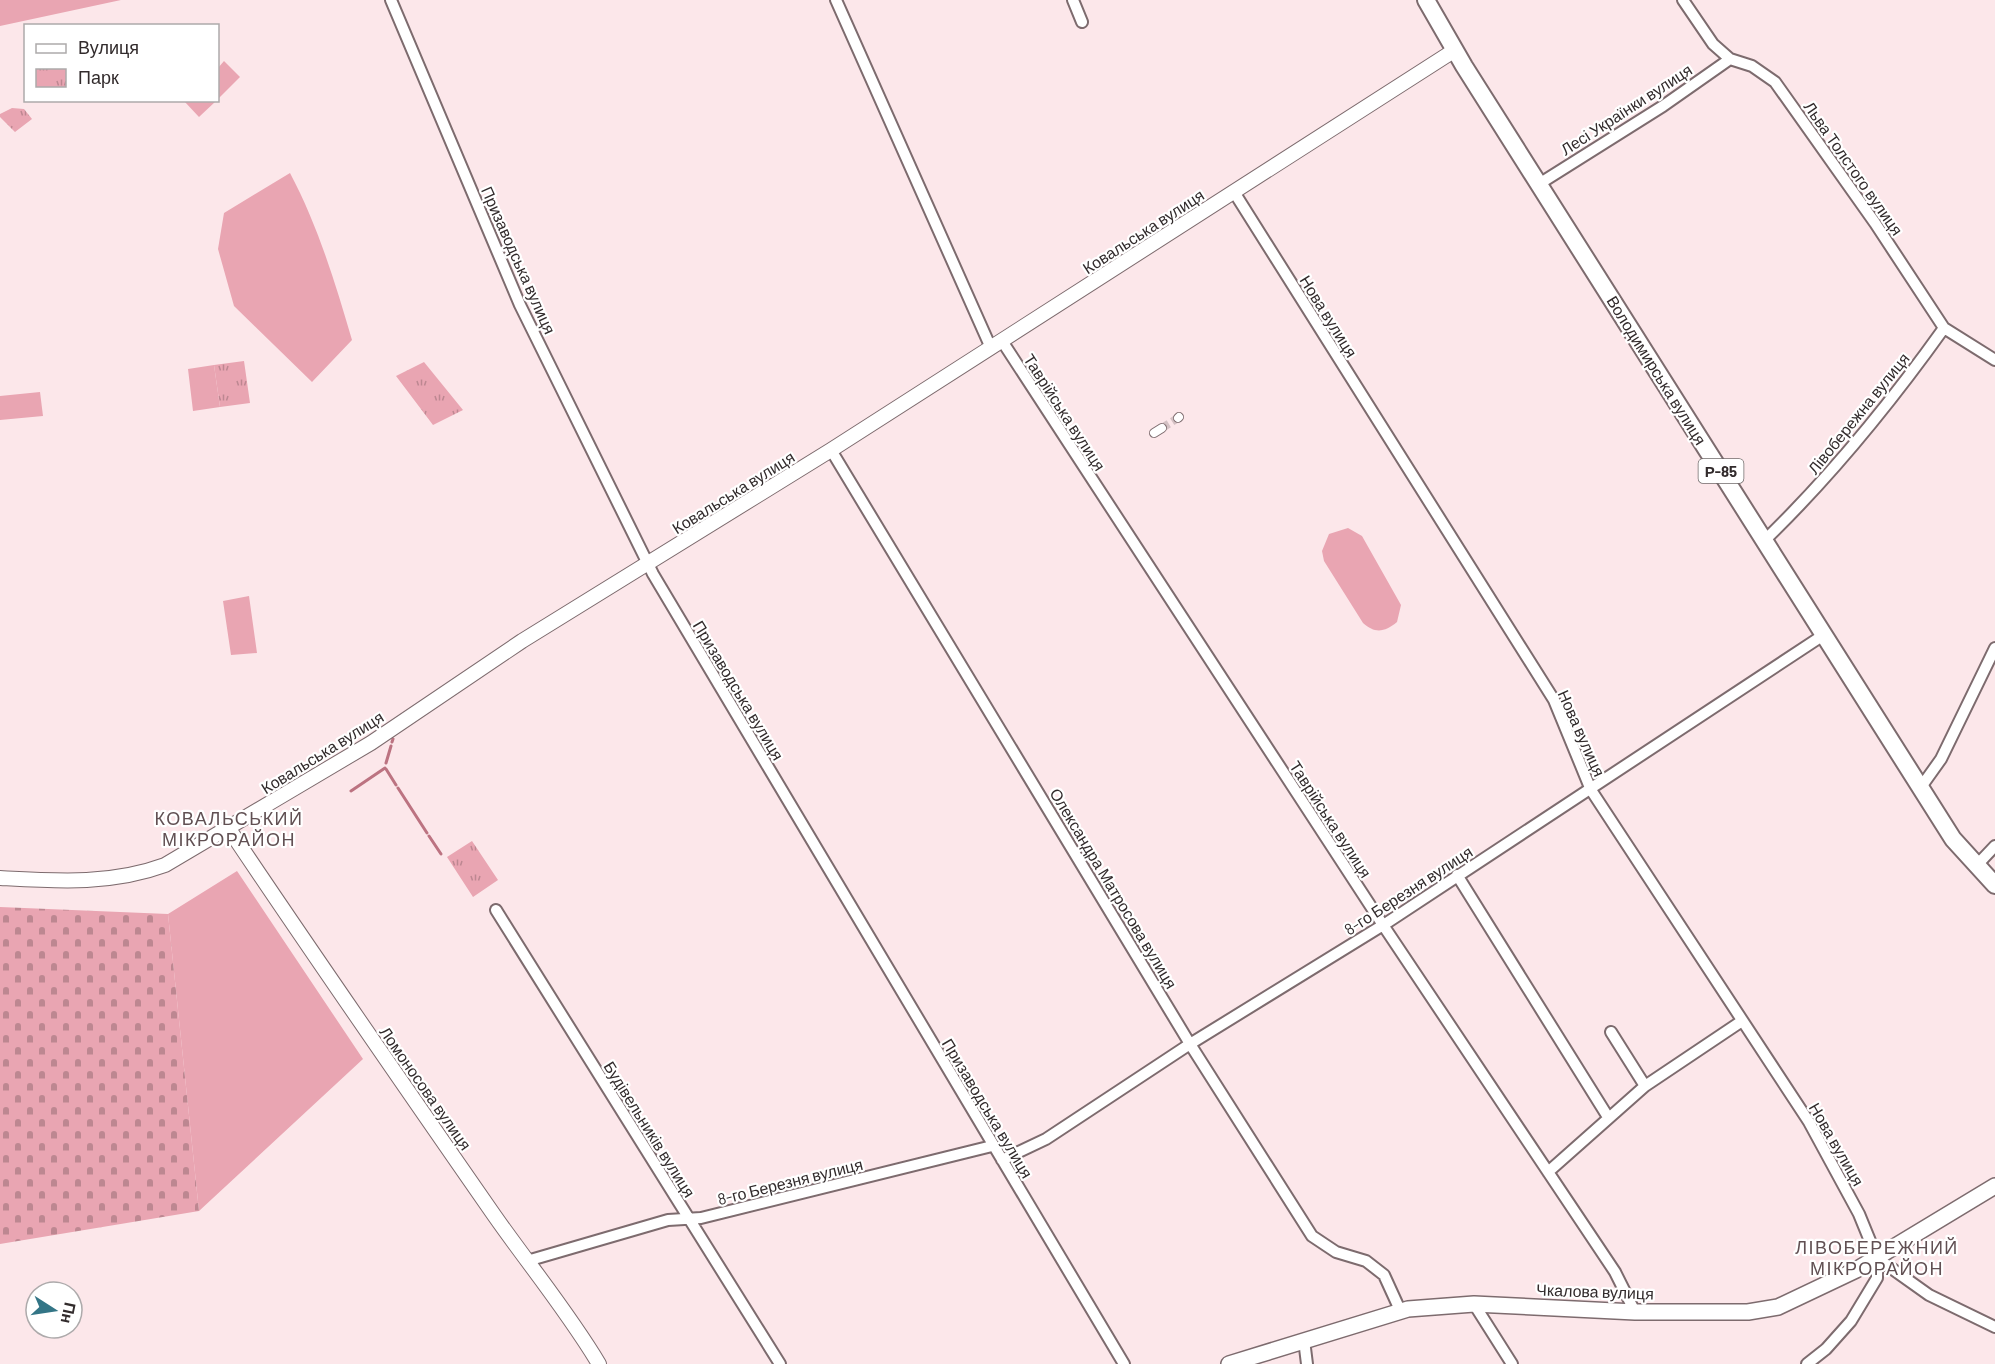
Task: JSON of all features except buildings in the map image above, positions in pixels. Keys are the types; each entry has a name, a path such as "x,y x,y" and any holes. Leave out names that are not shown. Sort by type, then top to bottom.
{"main road":[{"name":"Володимирська вулиця","path":"1426,0 1539,184 1953,839 1995,885"},
{"name":"Чкалова вулиця","path":"1229,1364 1400,1310 1474,1304 1635,1312 1748,1312 1778,1307 1877,1258 1995,1186"}],"street":[{"name":"Призаводська вулиця","path":"391,0 520,305 648,564 992,1146 1124,1364"},
{"name":"Таврійська вулиця","path":"836,0 997,345 1615,1272 1635,1312"},
{"path":"1073,0 1082,22"},
{"name":"Льва Толстого вулиця","path":"1683,0 1713,44 1730,59 1752,66 1775,82 1875,223 1944,328 1995,360"},
{"name":"Ковальська вулиця","path":"0,878 94,881 150,871 229,829 371,743 522,641 997,345 1455,50"},
{"name":"Лесі Українки вулиця","path":"1539,184 1663,106 1730,59"},
{"name":"Нова вулиця","path":"1234,192 1554,700 1591,790 1809,1122 1859,1214 1877,1258"},
{"name":"Лівобережна вулиця","path":"1765,540 1847,456 1905,384 1944,328"},
{"path":"1154,433 1162,428"},
{"name":"Олександра Матросова вулиця","path":"831,450 1190,1044 1312,1236 1336,1252 1366,1261 1384,1275 1400,1310"},
{"name":"8-го Березня вулиця","path":"1002,1160 1046,1139 1190,1044 1383,926 1825,634"},
{"path":"1921,787 1941,759 1995,648"},
{"name":"Ломоносова вулиця","path":"229,829 287,918 332,979 368,1036 582,1335 599,1364"},
{"path":"1977,865 1995,846"},
{"path":"1457,875 1608,1117"},
{"name":"Будівельників вулиця","path":"496,910 780,1364"},
{"path":"1548,1172 1645,1086 1742,1021"},
{"path":"1611,1032 1645,1086"},
{"name":"8-го Березня вулиця","path":"527,1261 668,1220 701,1218 992,1146"},
{"path":"1877,1258 1929,1295 1995,1327"},
{"path":"1807,1364 1826,1349 1851,1321 1876,1278 1877,1258"},
{"path":"1474,1304 1512,1364"},
{"path":"1304,1340 1308,1364"}],"green space":[{"path":"0,0 121,0 0,26"},
{"path":"224,61 240,77 219,98 219,67"},
{"path":"185,102 215,102 199,117"},
{"path":"12,108 24,109 32,119 15,132 0,117 0,114"},
{"path":"290,173 317,234 352,340 312,382 234,306 218,249 224,213"},
{"path":"244,361 250,403 220,407 214,365"},
{"path":"424,362 463,410 433,425 396,376"},
{"path":"214,365 220,407 193,411 188,369"},
{"path":"40,392 43,416 0,420 0,396"},
{"path":"1348,528 1362,536 1401,605 1397,622 1384,630 1372,629 1363,623 1324,561 1322,551 1329,534"},
{"path":"249,596 257,653 231,655 223,601"},
{"path":"472,841 498,880 473,897 447,857"},
{"path":"237,871 363,1059 199,1211 168,914"},
{"path":"0,907 168,914 199,1211 0,1244"}],"waterway":[{"path":"386,763 391,746"},
{"path":"351,791 385,768"},
{"path":"386,769 396,785"},
{"path":"398,788 427,833"},
{"path":"429,836 441,854"}],"tunnel":[{"path":"1162,428 1178,418"}],"district":[{"name":"КОВАЛЬСЬКИЙ МІКРОРАЙОН","path":"229,828"},
{"name":"ЛІВОБЕРЕЖНИЙ МІКРОРАЙОН","path":"1877,1257"}]}
